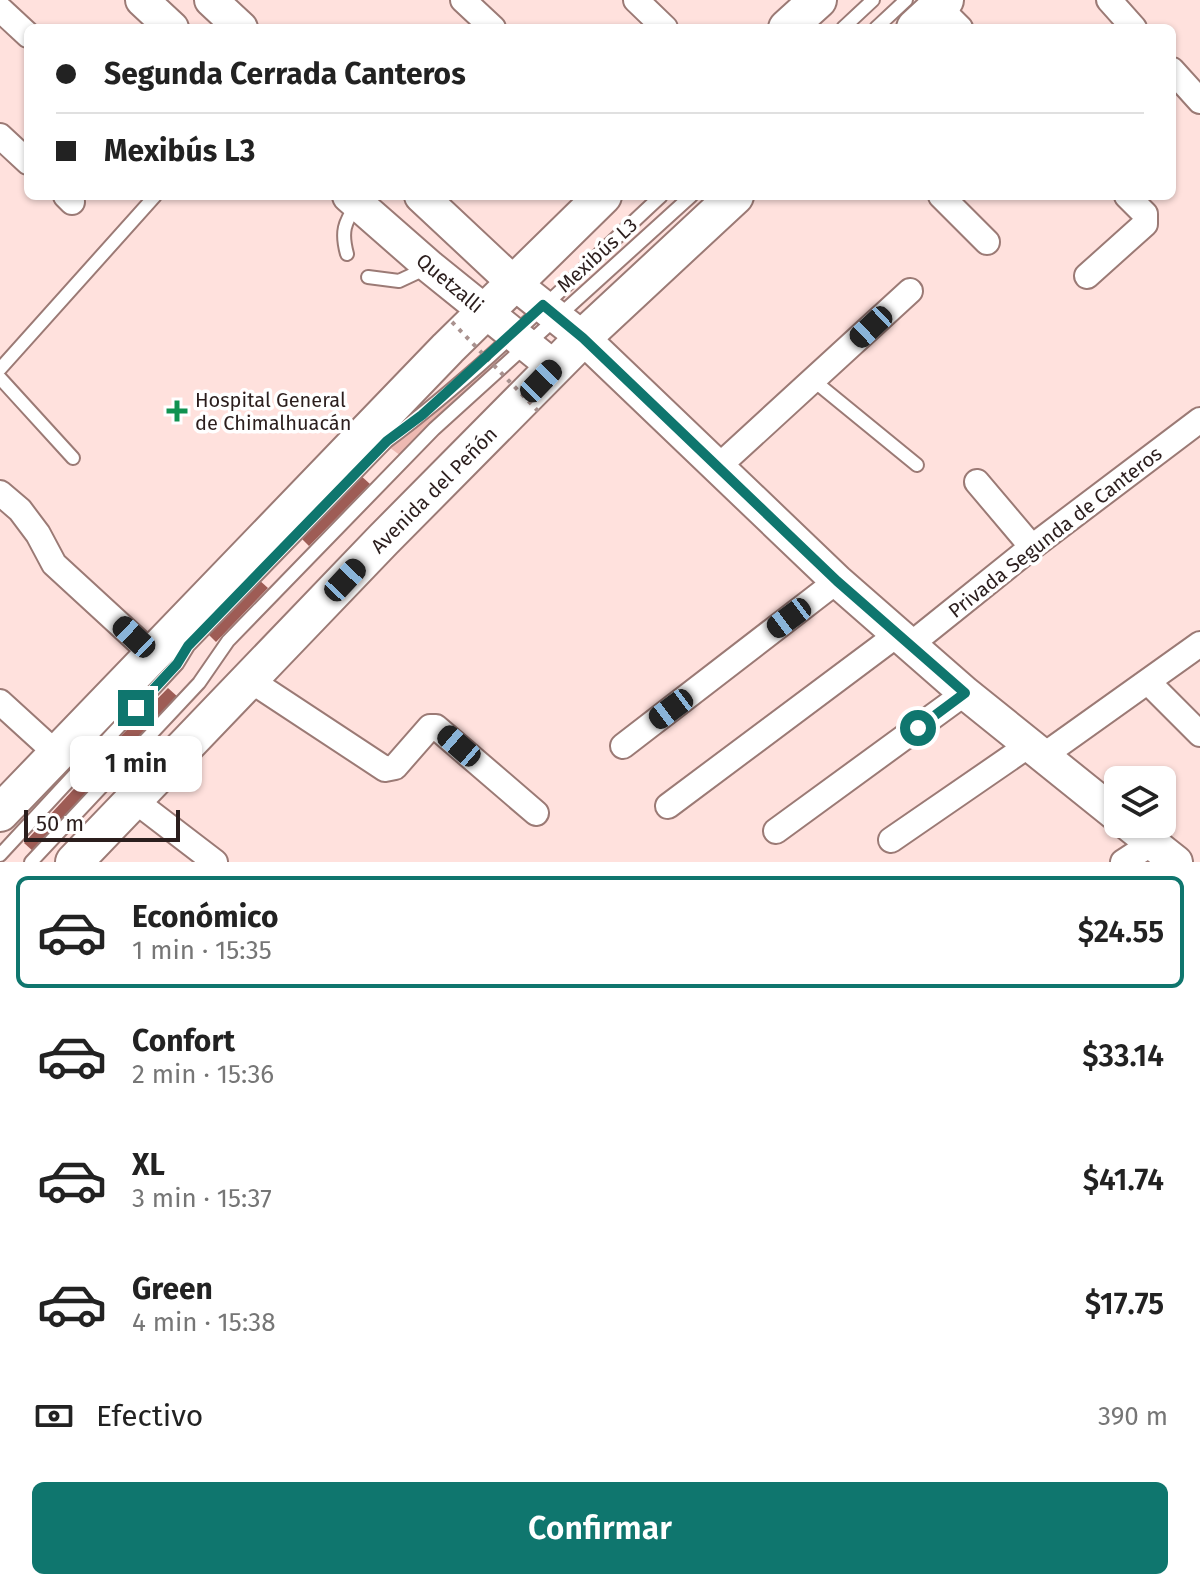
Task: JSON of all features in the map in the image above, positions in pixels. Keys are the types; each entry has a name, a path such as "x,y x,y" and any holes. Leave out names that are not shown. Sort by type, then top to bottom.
{"main road":[{"path":"791,24 818,0"},
{"name":"Avenida del Peñón","path":"74,862 383,540 506,336 550,311 601,200"},
{"name":"Avenida del Peñón","path":"0,813 448,348 506,336 729,200"}],"street":[{"path":"142,0 168,24"},
{"path":"211,0 237,24"},
{"path":"463,0 489,24"},
{"path":"636,0 661,24"},
{"path":"1109,0 1130,24"},
{"path":"0,9 24,31"},
{"path":"1176,74 1200,101"},
{"path":"0,136 24,158"},
{"name":"Quetzalli","path":"353,200 506,336"},
{"name":"Quetzalli","path":"425,200 719,466 837,581 965,693 1104,805"},
{"path":"945,200 987,242"},
{"path":"1087,276 1145,224 1145,214 1131,200"},
{"path":"719,466 910,291"},
{"name":"Privada Segunda de Canteros","path":"668,806 904,640 1200,420"},
{"path":"977,482 1032,547"},
{"path":"0,493 20,510 38,534 54,564 153,655"},
{"path":"623,746 837,581"},
{"path":"891,840 1148,682 1200,644"},
{"path":"250,680 385,769 395,767 430,727 436,727 536,813"},
{"path":"1148,682 1200,734"},
{"path":"776,831 965,693"},
{"path":"0,702 57,754"},
{"path":"134,800 215,862"},
{"path":"1123,862 1152,843"}],"lane":[{"path":"847,24 873,0"},
{"path":"890,24 933,12"},
{"path":"0,369 151,200"},
{"path":"347,254 342,237 343,223 353,200"},
{"name":"Mexibús L3","path":"550,311 657,200"},
{"name":"Mexibús L3","path":"550,311 686,200"},
{"path":"368,277 399,281 430,267"},
{"path":"0,855 177,664 188,646 387,441 422,415 506,336"},
{"path":"31,862 199,683 228,641 434,429 506,336"},
{"path":"0,378 73,458"},
{"path":"813,380 917,465"}],"path":[{"path":"506,336 538,411"}],"shaded area":[{"path":"495,358 503,359 401,456 389,447 430,418"}],"building":[{"path":"359,474 370,484 309,546 299,536"},
{"path":"258,579 268,588 216,642 206,632"},
{"path":"168,688 179,698 126,751 116,741"},
{"path":"84,778 94,787 34,852 24,843"}],"place":[{"name":"Hospital General de Chimalhuacán","path":"177,411"}],"route":[{"path":"136,708 177,664 188,646 387,441 422,415 543,305 583,338 837,581 965,693 918,728"}]}
